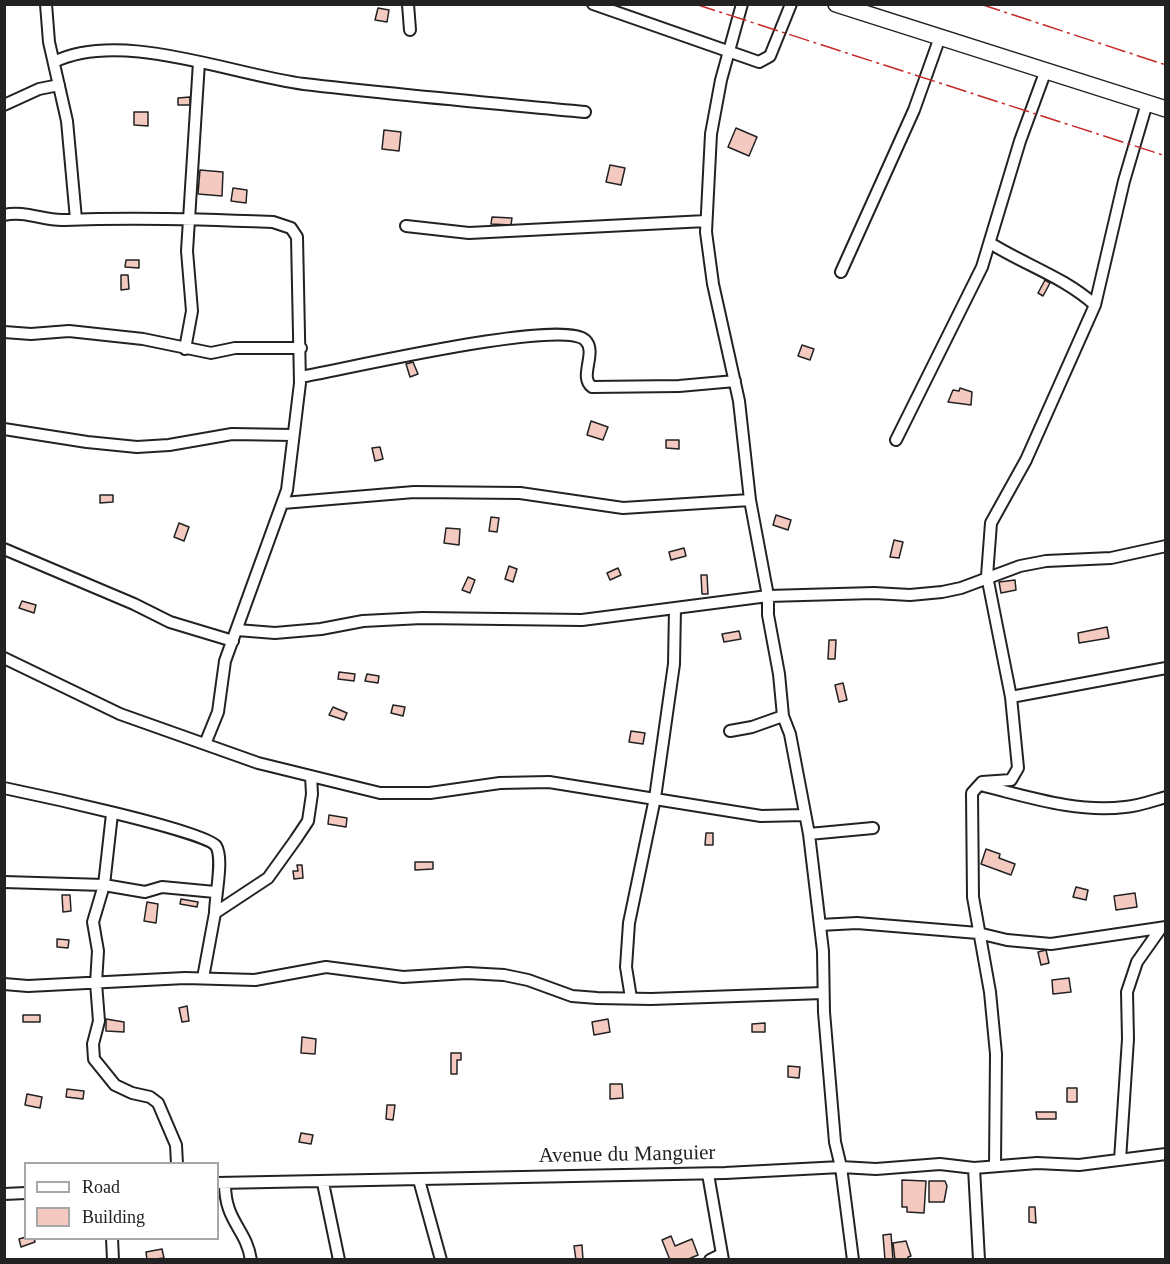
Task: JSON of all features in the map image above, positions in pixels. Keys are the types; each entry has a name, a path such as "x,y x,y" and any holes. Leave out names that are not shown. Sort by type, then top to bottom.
{"street":[{"path":"46,4 48,33 67,121 76,219"},
{"path":"408,4 410,30"},
{"path":"593,4 750,61 765,60 770,56 791,4"},
{"path":"742,4 728,52 711,134 706,221 713,284 735,381 750,500 768,596 768,615 779,674 783,716 790,734 809,834 820,925 835,1142 841,1167 853,1260"},
{"path":"836,4 870,9 940,37 1166,109"},
{"path":"841,272 914,110 940,37"},
{"path":"54,62 69,54 106,51 176,57 301,84 585,112"},
{"path":"185,349 192,310 188,271 189,219 199,63"},
{"path":"896,440 982,267 1020,141 1046,70"},
{"path":"4,105 39,89 59,84"},
{"path":"977,784 1011,780 1018,770 1011,697 987,576 992,518 1026,460 1095,306 1124,181 1148,103"},
{"path":"4,215 21,213 53,220 189,219 273,222 291,228 297,237 300,377 284,503 265,546 225,662 218,712 205,744"},
{"path":"406,226 469,233 706,221"},
{"path":"990,243 1017,260 1062,280 1078,290 1095,306"},
{"path":"4,332 31,334 58,330 143,339 185,349 212,352 235,348 301,348"},
{"path":"300,377 475,342 538,336 577,336 586,340 590,349 587,379 592,387 679,386 735,381"},
{"path":"4,429 137,447 169,445 232,434 293,435"},
{"path":"284,503 414,492 520,493 623,508 750,500"},
{"path":"4,549 134,603 170,622 235,635 321,629 363,621 422,618 582,620 768,596 874,593 910,596 961,588 987,576 1046,561 1111,558 1166,546"},
{"path":"631,998 626,967 629,922 655,798 674,664 675,608"},
{"path":"4,658 120,714 258,763 380,793 430,793 500,783 549,782 761,816 805,815"},
{"path":"1011,697 1166,668"},
{"path":"730,731 752,727 783,716"},
{"path":"215,913 268,878 296,839 308,821 312,794 311,776"},
{"path":"977,784 1069,806 1100,809 1127,807 1166,797"},
{"path":"977,784 972,793 973,897 990,992 996,1054 995,1166"},
{"path":"4,788 160,824 208,838 216,846 220,858 215,892 215,913 203,978"},
{"path":"112,814 104,885 93,922 98,951 96,983 99,1021 93,1044 94,1059 115,1085 132,1093 150,1097 158,1103 176,1145 177,1162"},
{"path":"809,834 873,828"},
{"path":"4,882 104,885 145,892 162,887 215,892"},
{"path":"820,925 857,923 978,933 1007,940 1051,944 1163,927"},
{"path":"1120,1160 1128,1039 1127,992 1137,962 1163,927"},
{"path":"4,984 203,978 255,980 326,967 403,977 467,973 504,975 528,980 572,996 631,998 823,993"},
{"name":"Avenue du Manguier","path":"221,1184 323,1183 510,1176 708,1174 841,1167 876,1169 940,1164 974,1168 1036,1163 1079,1165 1166,1154"},
{"path":"974,1168 979,1260"},
{"path":"708,1174 723,1257 710,1260"},
{"path":"419,1180 441,1260"},
{"path":"323,1183 339,1260"},
{"path":"221,1184 225,1203 236,1227 247,1242 251,1260"},
{"path":"4,1194 24,1193"},
{"path":"112,1240 113,1260"}],"building":[{"path":"378,8 389,10 387,22 375,20"},
{"path":"190,97 190,105 178,105 178,98"},
{"path":"134,112 148,112 148,126 134,125"},
{"path":"736,128 757,137 749,156 728,147"},
{"path":"384,130 401,132 399,151 382,149"},
{"path":"610,165 625,168 621,185 606,182"},
{"path":"200,170 223,172 222,196 198,194"},
{"path":"233,188 247,190 246,203 231,201"},
{"path":"492,217 512,218 511,225 491,224"},
{"path":"126,260 139,260 139,268 125,267"},
{"path":"121,275 128,275 129,289 121,290"},
{"path":"1045,280 1050,283 1043,296 1038,293"},
{"path":"802,345 814,349 810,360 798,356"},
{"path":"413,362 418,374 410,377 406,364"},
{"path":"960,388 972,392 971,405 948,402 953,390 959,391"},
{"path":"591,421 608,427 603,440 587,435"},
{"path":"666,440 679,440 679,449 666,448"},
{"path":"380,447 383,459 375,461 372,448"},
{"path":"100,495 113,495 113,502 100,503"},
{"path":"776,515 791,520 788,530 773,525"},
{"path":"491,517 499,518 497,532 489,531"},
{"path":"179,523 189,527 184,541 174,537"},
{"path":"446,528 460,529 459,545 444,543"},
{"path":"894,540 903,542 899,558 890,557"},
{"path":"684,548 686,556 671,560 669,552"},
{"path":"509,566 517,569 513,582 505,579"},
{"path":"618,568 621,575 610,580 607,573"},
{"path":"701,575 707,575 708,594 702,594"},
{"path":"468,577 475,580 470,593 462,590"},
{"path":"1015,580 1016,590 1001,593 999,582"},
{"path":"22,601 36,605 34,613 19,608"},
{"path":"1107,627 1109,638 1079,643 1078,633"},
{"path":"739,631 741,639 724,642 722,634"},
{"path":"829,640 836,640 835,659 828,659"},
{"path":"339,672 355,674 354,681 338,679"},
{"path":"367,674 379,676 378,683 365,681"},
{"path":"843,683 847,700 839,702 835,685"},
{"path":"393,705 405,707 403,716 391,713"},
{"path":"333,707 347,713 344,720 329,715"},
{"path":"631,731 645,733 643,744 629,742"},
{"path":"329,815 347,818 346,827 328,824"},
{"path":"706,833 713,833 713,845 705,845"},
{"path":"986,849 1000,854 999,858 1015,864 1011,875 981,864"},
{"path":"415,862 433,862 433,869 415,870"},
{"path":"297,865 302,865 303,878 294,879 293,871 298,871"},
{"path":"1076,887 1088,890 1086,900 1073,897"},
{"path":"1135,893 1137,907 1116,910 1114,896"},
{"path":"62,895 70,895 71,911 63,912"},
{"path":"181,899 198,902 197,907 180,904"},
{"path":"147,902 158,904 156,923 144,921"},
{"path":"57,939 69,940 68,948 57,947"},
{"path":"1046,950 1049,963 1041,965 1038,952"},
{"path":"1069,978 1071,992 1053,994 1052,980"},
{"path":"187,1006 189,1021 182,1022 179,1008"},
{"path":"23,1015 40,1015 40,1022 23,1022"},
{"path":"106,1019 124,1022 124,1032 106,1031"},
{"path":"608,1019 610,1032 594,1035 592,1022"},
{"path":"765,1023 765,1032 752,1032 752,1024"},
{"path":"302,1037 316,1039 315,1054 301,1053"},
{"path":"451,1053 461,1053 461,1060 457,1060 457,1074 451,1074"},
{"path":"788,1066 800,1067 799,1078 788,1077"},
{"path":"610,1084 622,1084 623,1098 610,1099"},
{"path":"1067,1088 1077,1088 1077,1102 1067,1102"},
{"path":"67,1089 84,1091 83,1099 66,1097"},
{"path":"27,1094 42,1097 40,1108 25,1105"},
{"path":"387,1105 395,1105 393,1120 386,1119"},
{"path":"1036,1112 1056,1112 1056,1119 1037,1119"},
{"path":"301,1133 313,1135 311,1144 299,1142"},
{"path":"902,1180 926,1181 924,1213 907,1212 907,1207 902,1207"},
{"path":"929,1181 945,1181 947,1186 944,1202 929,1202"},
{"path":"1029,1207 1035,1207 1036,1223 1029,1222"},
{"path":"891,1234 893,1260 885,1260 883,1235"},
{"path":"671,1236 675,1246 692,1239 698,1255 686,1260 670,1260 662,1240"},
{"path":"24,1238 24,1240 34,1240 35,1242 21,1247 19,1239"},
{"path":"906,1241 911,1256 908,1260 895,1260 893,1243"},
{"path":"582,1245 583,1260 576,1260 574,1246"},
{"path":"162,1249 164,1258 147,1260 146,1252"}],"power":[{"path":"695,4 1166,156"},
{"path":"980,4 1166,65"}]}
